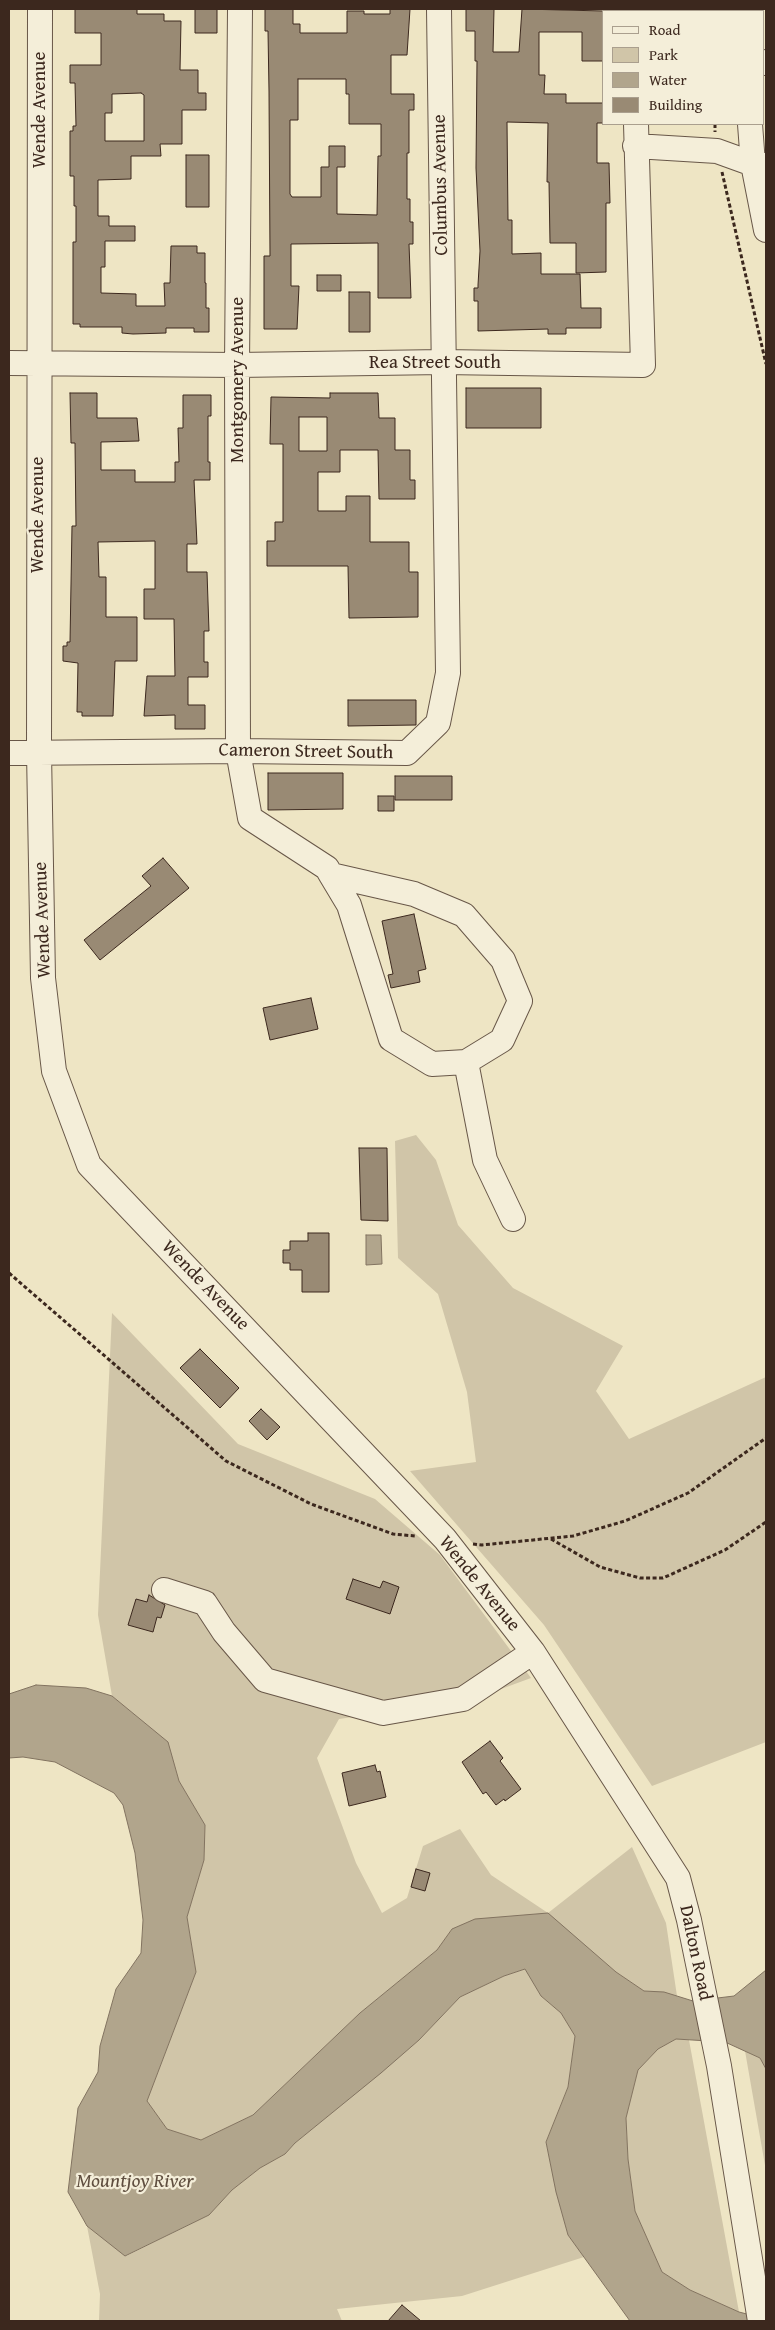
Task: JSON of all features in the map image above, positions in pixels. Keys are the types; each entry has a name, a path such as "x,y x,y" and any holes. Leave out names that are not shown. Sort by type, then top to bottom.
{"street":[{"name":"Wende Avenue","path":"40,9 38,363 39,752 43,978 54,1072 89,1165 445,1539 533,1652"},
{"name":"Montgomery Avenue","path":"240,9 237,365 238,751 250,818 328,868 331,875"},
{"name":"Columbus Avenue","path":"439,9 443,362"},
{"path":"750,125 760,165 766,230"},
{"name":"Rea Street South","path":"9,363 237,365 443,362 643,365 635,135"},
{"path":"635,135 717,151 760,165"},
{"name":"Cameron Street South","path":"9,753 238,751 407,753 438,724 448,672 443,362"},
{"path":"331,875 414,894 464,915 503,960 520,1001 502,1040 466,1062 432,1064 391,1039 350,905 331,875"},
{"path":"466,1062 485,1160 513,1219"},
{"path":"164,1590 205,1603 224,1632 265,1680 384,1713 463,1699 533,1652"},
{"name":"Dalton Road","path":"533,1652 678,1878 719,2066 760,2321"}],"path":[{"path":"715,125 717,151 766,364"},
{"path":"550,1538 600,1568 640,1578 664,1578 725,1550 766,1522"}],"green space":[{"path":"416,1135 436,1160 458,1225 513,1288 623,1346 596,1391 629,1439 766,1377 766,1742 652,1786 544,1625 410,1471 476,1462 467,1392 438,1294 398,1258 395,1141"},
{"path":"112,1313 238,1444 375,1499 440,1555 531,1678 474,1699 339,1719 317,1758 356,1863 382,1913 407,1898 423,1846 460,1829 491,1875 548,1913 632,1847 666,1923 677,1996 644,1991 616,1972 583,1944 452,1929 437,1950 360,2013 253,2115 201,2140 167,2129 147,2101 196,1972 187,1917 204,1860 205,1825 179,1781 167,1742 112,1696 98,1615"},
{"path":"526,1969 541,1996 561,2013 575,2036 568,2087 546,2142 568,2235 584,2257 462,2296 337,2309 342,2321 99,2321 100,2294 87,2226 126,2256 209,2215 232,2190 260,2168 285,2154 295,2143 419,2040 460,1997 504,1976"},
{"path":"676,2039 689,2040 739,2312 690,2290 662,2272 635,2211 628,2159 626,2118 638,2070 658,2049"},
{"path":"745,2051 760,2058 766,2069 766,2171"}],"water":[{"path":"366,1235 381,1235 382,1264 366,1265"},
{"name":"Mountjoy River","path":"36,1685 86,1688 112,1696 168,1742 179,1781 205,1825 204,1860 187,1917 196,1972 147,2101 167,2129 201,2140 253,2115 360,2013 437,1950 452,1929 475,1919 548,1913 616,1972 644,1991 664,1992 693,2001 734,1996 766,1970 766,2069 760,2058 725,2042 676,2039 658,2049 638,2070 626,2118 628,2159 635,2211 662,2272 690,2290 739,2312 766,2319 766,2321 630,2321 568,2235 556,2192 546,2142 568,2087 575,2036 561,2013 541,1996 525,1969 504,1976 460,1997 419,2040 295,2143 285,2154 260,2168 232,2190 209,2215 125,2256 87,2226 68,2192 78,2108 98,2072 100,2046 116,1989 141,1953 143,1920 135,1853 123,1805 114,1793 55,1762 23,1757 9,1758 9,1694"}],"building":[{"path":"75,9 137,9 137,14 164,14 164,21 181,21 180,70 198,70 198,93 206,93 206,110 182,110 182,144 160,144 161,156 131,156 131,179 98,180 98,216 109,216 109,226 135,226 135,241 105,241 105,267 101,267 101,293 136,294 136,306 165,306 164,283 170,283 171,246 197,246 197,253 205,253 206,308 209,308 209,332 194,332 194,328 166,328 166,333 133,334 122,333 122,327 80,327 80,324 73,324 73,242 76,242 76,206 74,206 74,176 70,176 70,131 73,131 73,126 76,126 75,83 70,83 70,65 101,65 101,33 75,33","holes":["141,93 144,95 144,141 105,141 105,113 112,113 112,94"]},
{"path":"195,9 217,9 217,33 195,33"},
{"path":"265,9 293,9 293,24 300,24 300,33 347,33 347,11 364,11 364,14 390,14 390,9 410,9 407,55 391,55 391,94 414,94 414,110 409,110 409,153 407,153 407,199 410,199 410,222 413,222 413,244 409,244 411,298 378,298 378,243 291,244 291,286 299,286 297,329 264,329 264,256 270,256 268,31 265,31","holes":["298,79 346,79 346,94 349,94 349,124 381,124 381,156 378,156 377,215 337,214 337,167 345,167 345,146 329,146 329,167 321,167 321,197 292,197 290,194 290,120 298,120"]},
{"path":"466,9 494,9 493,52 519,52 522,9 602,11 602,61 582,61 582,32 539,32 539,75 545,75 544,94 566,94 566,103 602,103 602,123 597,123 597,163 609,163 610,203 606,203 606,272 576,273 576,243 550,243 549,182 547,182 548,123 507,122 508,220 512,220 512,254 541,253 541,274 580,274 581,308 601,308 601,328 566,328 566,334 548,334 548,329 478,331 478,301 474,301 474,288 478,288 480,251 476,168 477,61 475,61 475,31 466,31"},
{"path":"186,155 209,155 209,207 186,207"},
{"path":"317,275 341,275 341,291 317,291"},
{"path":"349,292 370,292 370,332 349,332"},
{"path":"466,388 541,388 541,428 466,428"},
{"path":"70,393 97,393 97,418 137,418 139,441 101,442 101,470 135,470 135,482 175,482 175,462 179,462 178,428 183,428 183,395 211,395 211,416 208,416 210,480 194,480 197,544 187,544 187,572 207,572 209,631 204,631 204,662 208,662 208,677 188,677 188,705 205,705 205,729 175,729 175,715 144,716 147,676 175,676 174,619 144,619 144,589 155,589 155,541 98,542 99,577 106,577 106,617 137,617 137,661 115,661 113,716 82,716 82,712 77,712 78,663 63,661 63,646 67,646 67,642 70,642 72,526 76,526 75,443 71,443"},
{"path":"330,393 378,393 379,418 395,418 395,450 410,450 410,480 415,480 415,499 379,499 378,450 340,450 340,472 318,472 318,511 346,511 346,496 370,496 370,542 409,542 409,572 418,572 418,617 349,618 348,566 267,566 267,541 275,541 275,522 283,522 283,444 270,444 271,397 330,398","holes":["299,417 327,417 327,451 299,451"]},
{"path":"348,700 416,700 416,725 348,726"},
{"path":"268,773 343,773 343,809 268,810"},
{"path":"395,776 452,776 452,800 395,800"},
{"path":"378,796 394,796 394,811 378,811"},
{"path":"163,858 189,888 100,960 84,940 151,886 142,876"},
{"path":"414,914 426,969 418,971 420,982 391,988 388,975 393,974 382,921"},
{"path":"311,998 318,1029 270,1040 263,1008"},
{"path":"359,1148 387,1148 388,1221 361,1220"},
{"path":"308,1233 329,1233 329,1292 302,1292 302,1270 290,1270 290,1263 283,1263 283,1250 290,1250 290,1241 308,1241"},
{"path":"200,1349 239,1388 220,1408 180,1368"},
{"path":"261,1409 280,1427 267,1440 249,1421"},
{"path":"353,1579 380,1588 383,1581 399,1587 390,1614 346,1599"},
{"path":"149,1595 165,1605 161,1618 157,1617 153,1632 128,1625 136,1599 147,1602"},
{"path":"490,1741 503,1758 500,1761 521,1789 496,1805 486,1792 483,1794 462,1762"},
{"path":"375,1765 377,1772 380,1771 386,1797 349,1806 342,1773"},
{"path":"416,1869 430,1873 425,1891 411,1887"},
{"path":"402,2305 421,2321 388,2321"}]}
